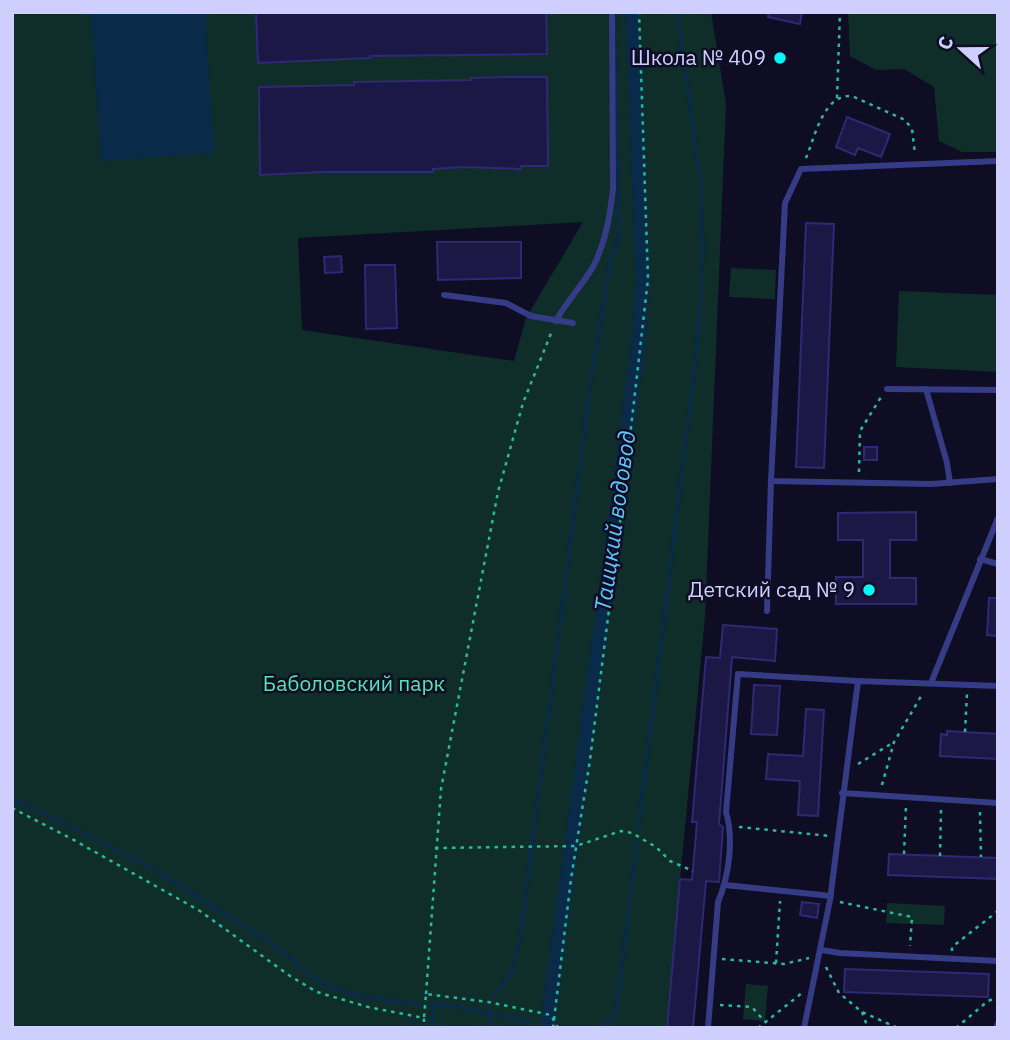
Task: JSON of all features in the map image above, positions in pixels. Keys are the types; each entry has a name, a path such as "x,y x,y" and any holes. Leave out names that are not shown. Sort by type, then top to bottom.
{"lane":[{"path":"556,321 593,265 604,241 610,214 613,189 612,12"},
{"path":"766,611 785,203 801,169 998,160"},
{"path":"444,295 506,303 531,316 573,323"},
{"path":"887,389 998,390"},
{"path":"926,389 950,483"},
{"path":"771,481 950,483 998,479"},
{"path":"930,684 998,518"},
{"path":"980,559 998,564"},
{"path":"708,1028 718,902 725,885 723,874 730,826 726,812 738,674 998,686"},
{"path":"804,1028 831,898 836,837 858,681"},
{"path":"842,793 998,803"},
{"path":"725,885 831,898"},
{"path":"820,953 998,961"}],"path":[{"path":"553,1028 575,846 590,760 648,279 639,12"},
{"path":"801,169 823,117 837,98 841,12"},
{"path":"837,98 852,96 905,120 912,129 916,164"},
{"path":"424,1028 440,789 498,492 523,403 556,321"},
{"path":"859,482 860,431 887,389"},
{"path":"881,787 894,742 918,699 930,684"},
{"path":"965,732 967,685"},
{"path":"859,764 894,742"},
{"path":"904,854 907,797"},
{"path":"940,856 942,799"},
{"path":"979,802 981,857"},
{"path":"12,808 200,911 290,976 317,992 368,1007 424,1018"},
{"path":"730,826 836,837"},
{"path":"435,848 575,846 621,831 632,833 656,847 670,861 693,872"},
{"path":"776,963 780,893"},
{"path":"831,898 912,917 910,950"},
{"path":"956,944 998,911"},
{"path":"820,953 839,993 862,1012 898,1028"},
{"path":"716,959 784,964 810,957"},
{"path":"758,1028 804,991"},
{"path":"425,995 488,1002 545,1014 553,1017 558,1028"},
{"path":"956,1028 988,1001 998,997"},
{"path":"712,1004 752,1007 765,1022"},
{"path":"862,1012 868,1028"}],"green space":[{"name":"Баболовский парк","path":"12,12 711,12 726,104 705,617 666,1028 12,1028","holes":["583,222 526,318 514,361 302,330 298,238"]},
{"path":"848,12 998,12 998,152 962,152 939,141 934,87 904,69 876,70 850,56"},
{"path":"731,268 776,270 775,299 729,297"},
{"path":"899,291 998,295 998,372 896,367"},
{"path":"887,903 945,906 944,925 886,923"},
{"path":"746,984 768,986 765,1021 743,1019"}],"water":[{"path":"91,12 205,12 214,153 101,161"}],"building":[{"path":"256,12 546,12 547,54 370,56 258,63"},
{"path":"769,12 802,12 800,24 768,17"},
{"path":"547,77 548,166 521,166 521,169 463,167 433,169 433,172 260,175 259,87"},
{"path":"847,117 890,134 881,157 858,148 855,155 836,147"},
{"path":"806,223 834,224 824,468 796,467"},
{"path":"437,242 521,242 521,278 438,280"},
{"path":"341,256 342,272 325,273 324,257"},
{"path":"365,265 395,265 397,328 366,329"},
{"path":"864,447 877,447 877,460 864,460"},
{"path":"916,512 916,540 890,540 890,578 916,578 916,604 836,604 836,577 863,577 863,540 838,540 838,513"},
{"path":"989,598 998,598 998,636 987,635"},
{"path":"723,625 777,629 775,661 732,657 719,824 723,827 719,882 706,881 693,1028 667,1028 680,879 692,880 697,822 692,822 706,657 720,658"},
{"path":"754,685 780,686 777,735 751,734"},
{"path":"806,709 824,710 818,816 798,815 800,781 766,779 768,754 803,756"},
{"path":"947,731 998,734 998,759 940,756 941,734 947,735"},
{"path":"889,854 998,858 998,879 888,875"},
{"path":"802,902 819,904 817,918 800,915"},
{"path":"845,969 989,974 988,997 844,992"}],"waterway":[{"path":"493,996 512,972 520,939 590,385 610,262 619,237 615,12"},
{"name":"Таицкий водовод","path":"547,1028 639,341 643,278 632,12"},
{"path":"638,829 697,349 703,253 701,186 677,12"},
{"path":"12,799 128,855 164,876 272,944 327,985 368,997 421,1004"},
{"path":"601,1028 616,1012 637,843"},
{"path":"430,1004 459,1007 530,1022"},
{"path":"432,1028 433,1004"},
{"path":"490,1008 491,1028"},
{"path":"412,1022 412,1028"}],"place":[{"name":"Школа № 409","path":"780,58"},
{"name":"Детский сад № 9","path":"869,590"}]}
